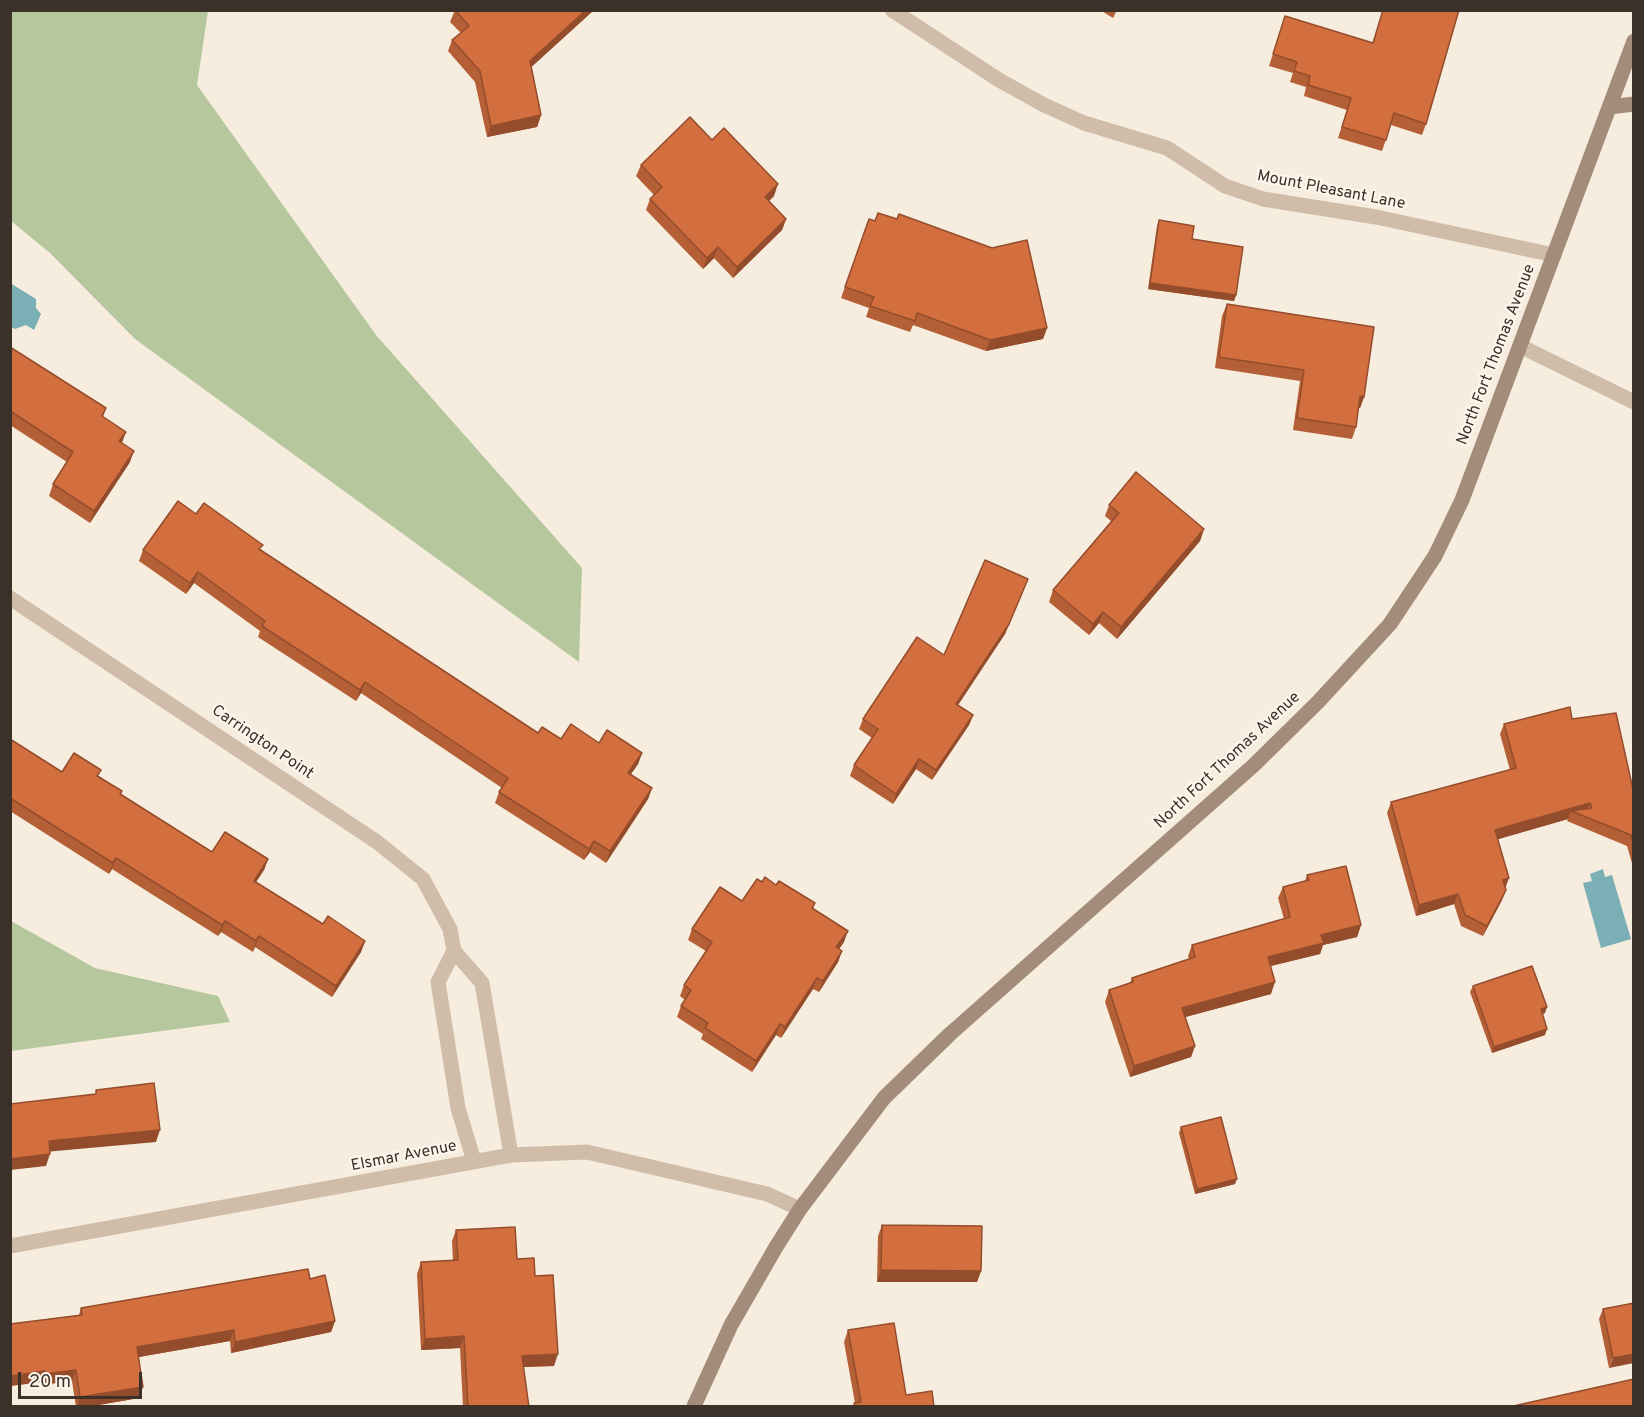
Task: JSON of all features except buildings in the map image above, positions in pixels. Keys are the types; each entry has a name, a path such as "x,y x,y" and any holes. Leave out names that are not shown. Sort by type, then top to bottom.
{"street":[{"name":"Mount Pleasant Lane","path":"892,10 999,81 1044,105 1084,123 1167,148 1225,186 1263,199 1376,217 1554,255"},
{"name":"North Fort Thomas Avenue","path":"694,1407 731,1325 800,1209 884,1098 950,1034 1254,765 1318,702 1390,624 1435,556 1462,500 1634,41"},
{"path":"1610,107 1634,104"},
{"path":"1520,346 1634,402"},
{"name":"Carrington Point","path":"10,598 229,741 402,861 423,879 450,929 454,951 482,983 511,1155"},
{"path":"454,951 438,982 458,1107 474,1161"},
{"name":"Elsmar Avenue","path":"10,1246 419,1174 511,1155 587,1152 767,1194 800,1209"}],"green space":[{"path":"10,11 208,11 197,85 376,335 582,568 579,662 135,339 50,253 11,221"},
{"path":"11,921 95,968 218,996 230,1022 11,1051"}],"water":[{"path":"10,283 36,299 36,308 41,314 34,330 26,325 15,329 11,327"},
{"path":"1603,869 1605,877 1612,875 1631,939 1601,948 1583,883 1592,881 1590,874"}]}
